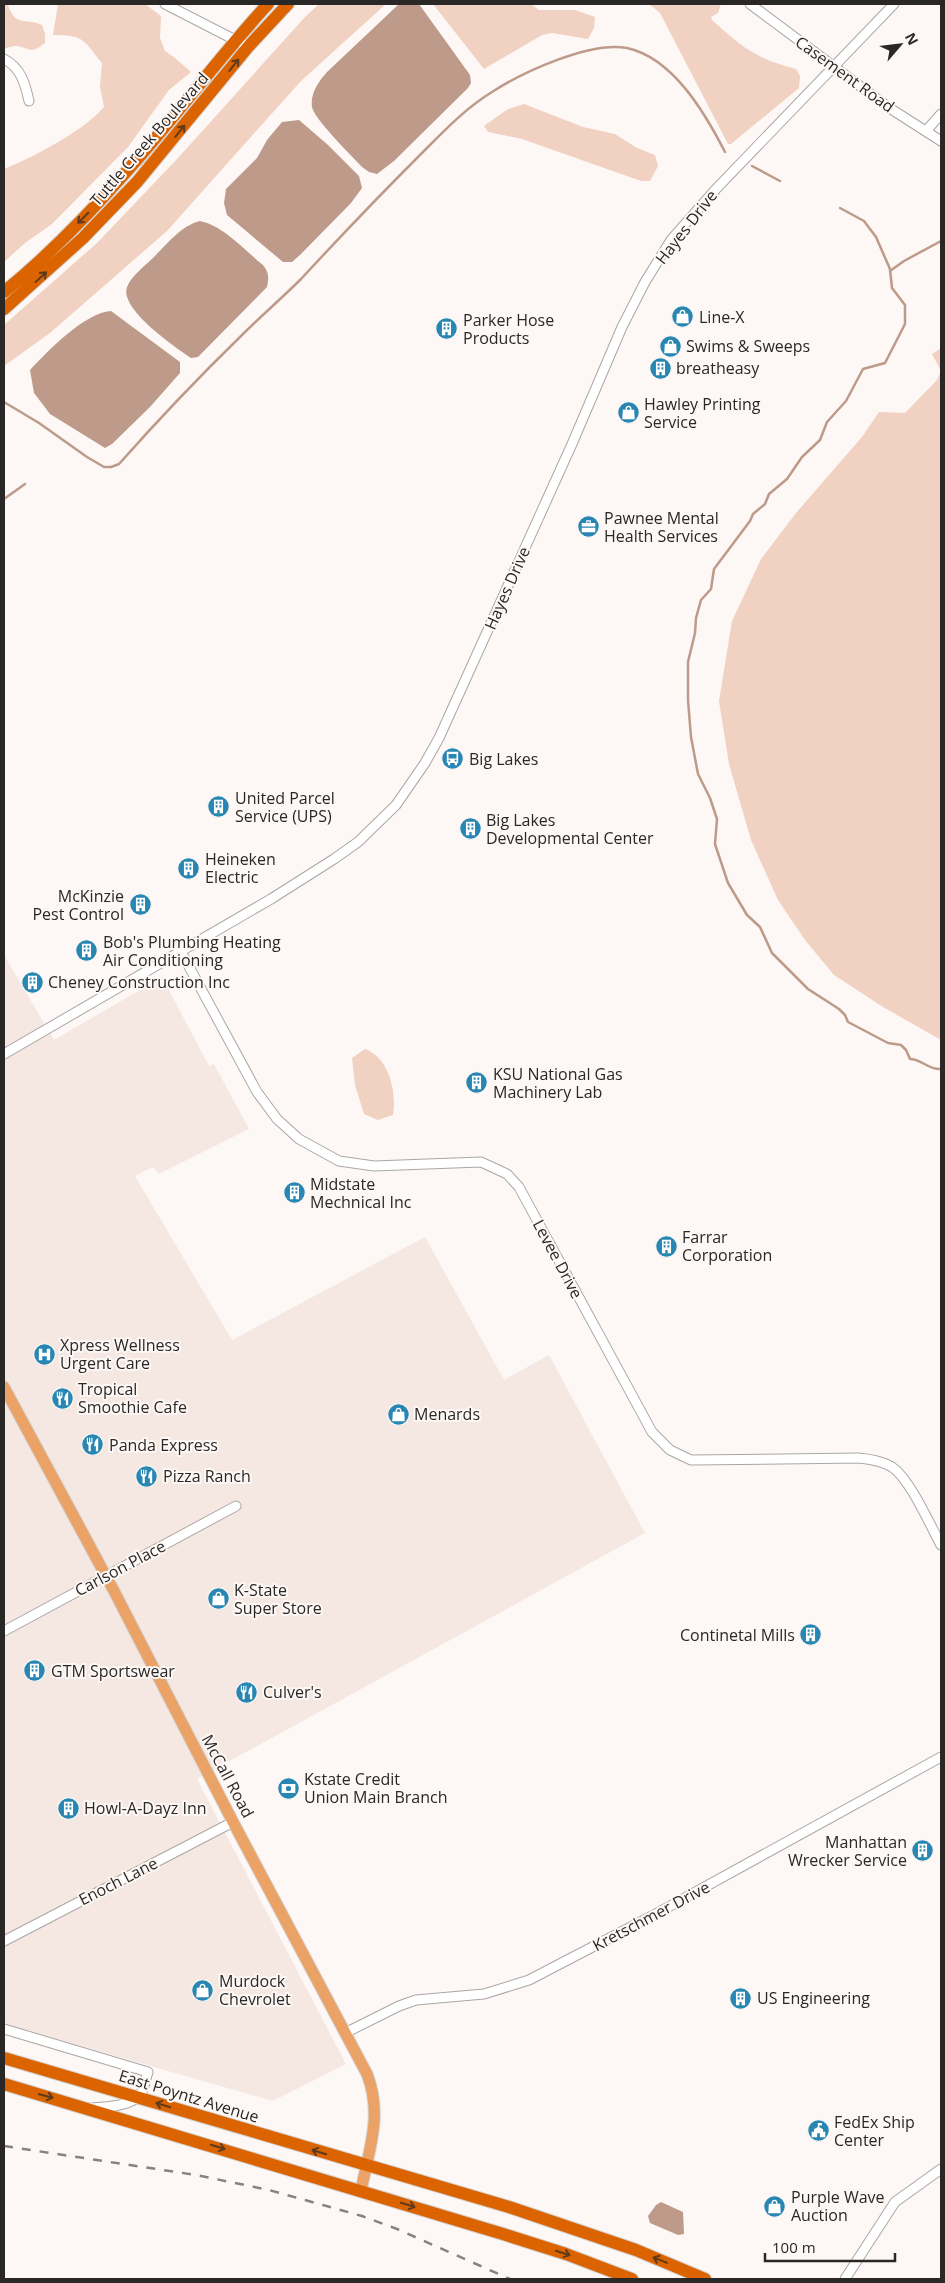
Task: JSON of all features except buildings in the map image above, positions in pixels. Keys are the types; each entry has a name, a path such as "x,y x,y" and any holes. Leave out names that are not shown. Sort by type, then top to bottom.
{"highway":[{"name":"Tuttle Creek Boulevard","path":"4,292 54,247 127,172 235,40 268,4"},
{"name":"Tuttle Creek Boulevard","path":"4,309 83,238 137,182 248,47 288,4"},
{"name":"East Poyntz Avenue","path":"4,2058 509,2207 636,2250 705,2279"},
{"path":"4,2084 361,2190 566,2254 632,2279"}],"main road":[{"name":"McCall Road","path":"4,1387 345,2032 373,2090 376,2107 374,2133 361,2190"}],"street":[{"path":"165,4 248,47"},
{"name":"Casement Road","path":"750,4 888,107 941,141"},
{"name":"Hayes Drive","path":"4,1054 310,876 358,842 396,805 425,763 439,738 572,444 622,326 645,282 672,240 716,189 894,4"},
{"path":"4,59 12,63 20,73 29,101"},
{"path":"926,132 941,114"},
{"name":"Levee Drive","path":"180,950 256,1092 277,1119 299,1139 339,1161 374,1166 481,1162 506,1174 519,1187 652,1432 670,1450 691,1460 859,1458 882,1462 893,1467 904,1478 941,1545"},
{"name":"Carlson Place","path":"4,1631 236,1506"},
{"name":"Kretschmer Drive","path":"345,2032 399,2006 416,2000 484,1994 529,1980 652,1916 941,1756"},
{"name":"Enoch Lane","path":"4,1942 233,1822"},
{"path":"4,2028 148,2072 143,2089 137,2098 112,2106 88,2108"},
{"path":"845,2279 895,2202 941,2169"}],"shaded area":[{"path":"4,4 9,4 14,17 22,21 42,25 45,43 34,50 17,46 4,48"},
{"path":"58,4 145,4 161,16 160,38 165,51 191,72 169,90 128,147 52,224 25,243 4,262 4,169 29,158 71,134 104,107 100,87 102,63 82,40 71,36 53,35"},
{"path":"319,4 386,4 301,81 167,231 50,333 4,366 4,325 97,243"},
{"path":"399,4 419,4 470,75 471,83 394,161 377,174 369,172 362,167 319,120 312,107 312,97 318,83 327,72"},
{"path":"433,4 531,4 539,10 575,10 595,17 594,28 588,39 552,33 542,35 484,69"},
{"path":"649,4 721,4 718,13 711,17 712,20 750,51 770,61 796,69 800,76 799,88 731,144 728,144 660,13"},
{"path":"524,104 583,127 615,134 637,148 655,155 658,166 650,181 641,181 522,139 488,132 484,126 508,109"},
{"path":"299,120 328,145 359,176 362,188 351,203 301,254 292,262 283,262 227,215 224,203 226,189 257,158 267,140 282,122"},
{"path":"200,221 225,233 263,265 268,280 267,287 198,357 191,358 162,337 140,316 131,306 127,296 127,287 136,274 176,235 193,223"},
{"path":"111,311 180,362 180,373 150,407 112,444 105,448 50,414 34,393 30,370 67,334 89,318"},
{"path":"941,348 941,371 932,354"},
{"path":"941,371 941,1040 883,1007 834,975 805,940 778,900 751,840 729,764 719,701 732,621 761,559 796,513 862,437 879,412 905,413 937,380"},
{"path":"4,955 54,1040 162,977 209,1066 214,1064 249,1129 159,1174 153,1167 135,1176 232,1340 425,1237 504,1380 549,1355 645,1533 197,1779 346,2064 273,2101 4,2024"},
{"path":"365,1049 373,1053 385,1068 390,1077 394,1097 393,1115 378,1120 364,1114 355,1085 352,1058"},
{"path":"661,2202 683,2212 684,2234 678,2235 650,2223 648,2216 656,2205"}],"waterway":[{"path":"4,402 104,467 119,464 194,383 301,279 373,202 453,122 472,106 505,84 557,60 595,49 612,47 627,48 644,54 659,63 686,89 708,121 725,152"},
{"path":"752,166 780,181"},
{"path":"840,208 864,221 876,237 890,269 892,288 905,305 905,324 885,363 863,369 846,401 827,422 820,440 802,457 787,479 769,494 765,504 753,514 750,521 714,569 711,589 701,600 688,662 688,700 691,737 698,774 710,798 717,819 715,844 728,883 747,915 760,927 772,953 808,989 839,1009 845,1015 848,1022 888,1043 901,1045 906,1050 910,1059 914,1059 932,1068 941,1069"},
{"path":"890,271 904,261 941,241"},
{"path":"4,499 25,484"}],"railway":[{"path":"4,2146 196,2175 269,2190 362,2216 397,2229 510,2279"}],"place":[{"name":"Line-X","path":"683,317"},
{"name":"Parker Hose Products","path":"447,329"},
{"name":"Swims & Sweeps","path":"670,346"},
{"name":"breatheasy","path":"660,368"},
{"name":"Hawley Printing Service","path":"628,413"},
{"name":"Pawnee Mental Health Services","path":"588,527"},
{"name":"Big Lakes","path":"453,759"},
{"name":"United Parcel Service (UPS)","path":"219,807"},
{"name":"Big Lakes Developmental Center","path":"470,829"},
{"name":"Heineken Electric","path":"189,868"},
{"name":"McKinzie Pest Control","path":"140,905"},
{"name":"Bob's Plumbing Heating Air Conditioning","path":"87,951"},
{"name":"Cheney Construction Inc","path":"32,982"},
{"name":"KSU National Gas Machinery Lab","path":"477,1083"},
{"name":"Midstate Mechnical Inc","path":"294,1193"},
{"name":"Farrar Corporation","path":"666,1246"},
{"name":"Xpress Wellness Urgent Care","path":"44,1354"},
{"name":"Tropical Smoothie Cafe","path":"62,1398"},
{"name":"Menards","path":"398,1414"},
{"name":"Panda Express","path":"93,1445"},
{"name":"Pizza Ranch","path":"147,1476"},
{"name":"K-State Super Store","path":"218,1599"},
{"name":"Continetal Mills","path":"811,1635"},
{"name":"GTM Sportswear","path":"35,1671"},
{"name":"Culver's","path":"247,1692"},
{"name":"Kstate Credit Union Main Branch","path":"288,1788"},
{"name":"Howl-A-Dayz Inn","path":"68,1808"},
{"name":"Manhattan Wrecker Service","path":"923,1851"},
{"name":"Murdock Chevrolet","path":"203,1990"},
{"name":"US Engineering","path":"741,1998"},
{"name":"FedEx Ship Center","path":"818,2131"},
{"name":"Purple Wave Auction","path":"775,2206"}]}
